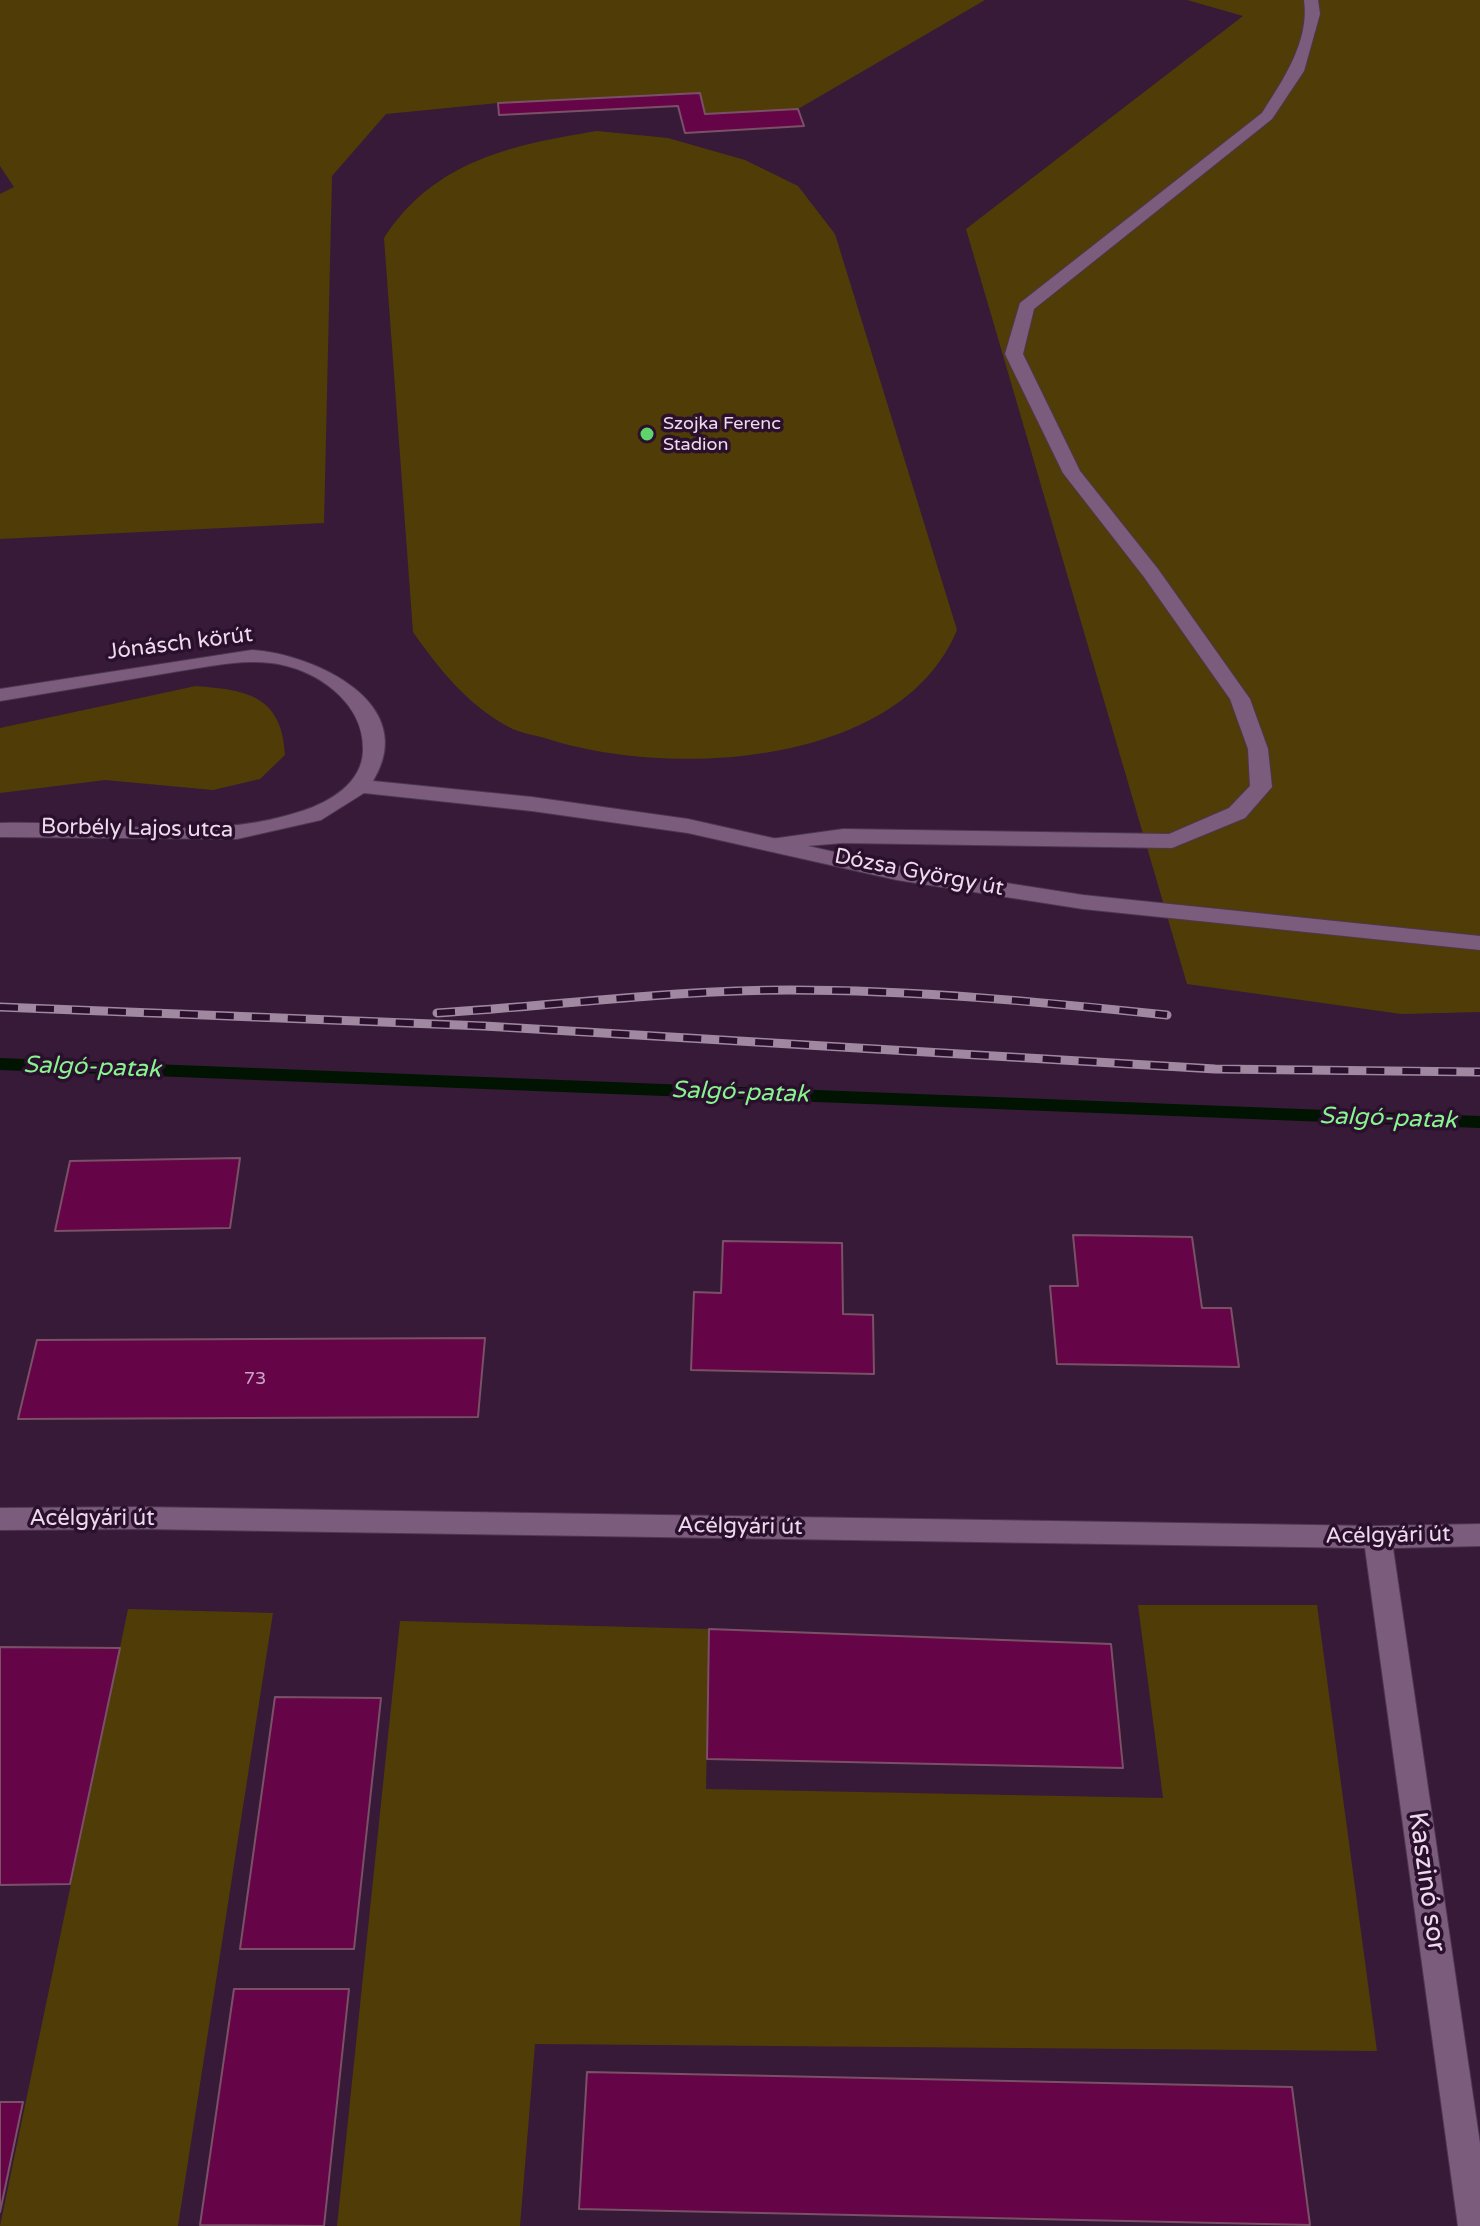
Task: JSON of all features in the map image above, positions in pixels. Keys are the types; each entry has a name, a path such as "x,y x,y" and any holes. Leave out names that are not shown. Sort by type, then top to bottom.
{"street":[{"path":"779,844 843,836 1172,841 1237,813 1261,787 1258,749 1240,699 1151,573 1072,473 1014,354 1026,307 1267,116 1297,71 1313,14 1311,0"},
{"name":"Jónásch körút","path":"0,695 251,656 298,663 339,684 367,715 374,762 360,786"},
{"name":"Dózsa György út","path":"360,786 532,804 688,826 779,844 897,873 1083,902 1480,943"},
{"name":"Borbély Lajos utca","path":"0,830 237,832 313,815 360,786"},
{"name":"Acélgyári út","path":"0,1519 173,1518 1377,1537 1480,1535"},
{"name":"Kaszinó sor","path":"1377,1537 1475,2226"}],"shaded area":[{"path":"0,0 985,0 798,109 705,114 699,93 498,103 386,114 332,176 324,523 0,539 0,194 14,187 0,166"},
{"path":"1187,0 1480,0 1480,1012 1401,1014 1187,984 966,229 1243,16"},
{"name":"Szojka Ferenc Stadion","path":"597,131 668,138 745,160 798,186 835,234 957,630 928,676 886,711 834,735 776,751 716,758 655,758 598,751 548,739 512,728 479,707 444,672 413,632 384,238 404,212 426,191 451,174 505,151"},
{"path":"196,686 245,694 269,708 277,719 285,755 260,779 213,790 105,780 0,793 0,728"},
{"path":"1138,1605 1317,1605 1377,2051 535,2044 520,2226 337,2226 400,1621 709,1629 706,1789 1163,1798"},
{"path":"128,1609 273,1613 178,2226 0,2226"}],"building":[{"path":"700,93 705,114 798,109 804,126 685,133 678,106 499,115 498,103"},
{"path":"240,1158 230,1228 55,1231 70,1161"},
{"path":"1073,1235 1192,1237 1202,1308 1231,1308 1239,1367 1057,1364 1050,1286 1078,1286"},
{"path":"723,1241 842,1243 843,1314 873,1315 874,1374 691,1370 694,1292 721,1293"},
{"path":"485,1338 478,1417 18,1419 37,1340"},
{"path":"709,1629 1111,1644 1123,1768 707,1759"},
{"path":"0,1647 120,1648 70,1884 0,1885"},
{"path":"275,1697 381,1698 354,1949 240,1949"},
{"path":"234,1989 349,1989 324,2226 200,2225"},
{"path":"587,2072 1292,2087 1310,2225 579,2209"},
{"path":"0,2102 23,2102 0,2212"}],"waterway":[{"name":"Salgó-patak","path":"0,1064 1480,1122"}],"railway":[{"path":"437,1013 658,995 790,990 932,994 1167,1015"},
{"path":"0,1007 484,1026 1215,1069 1480,1072"}],"place":[{"name":"Szojka Ferenc Stadion","path":"647,434"}]}
